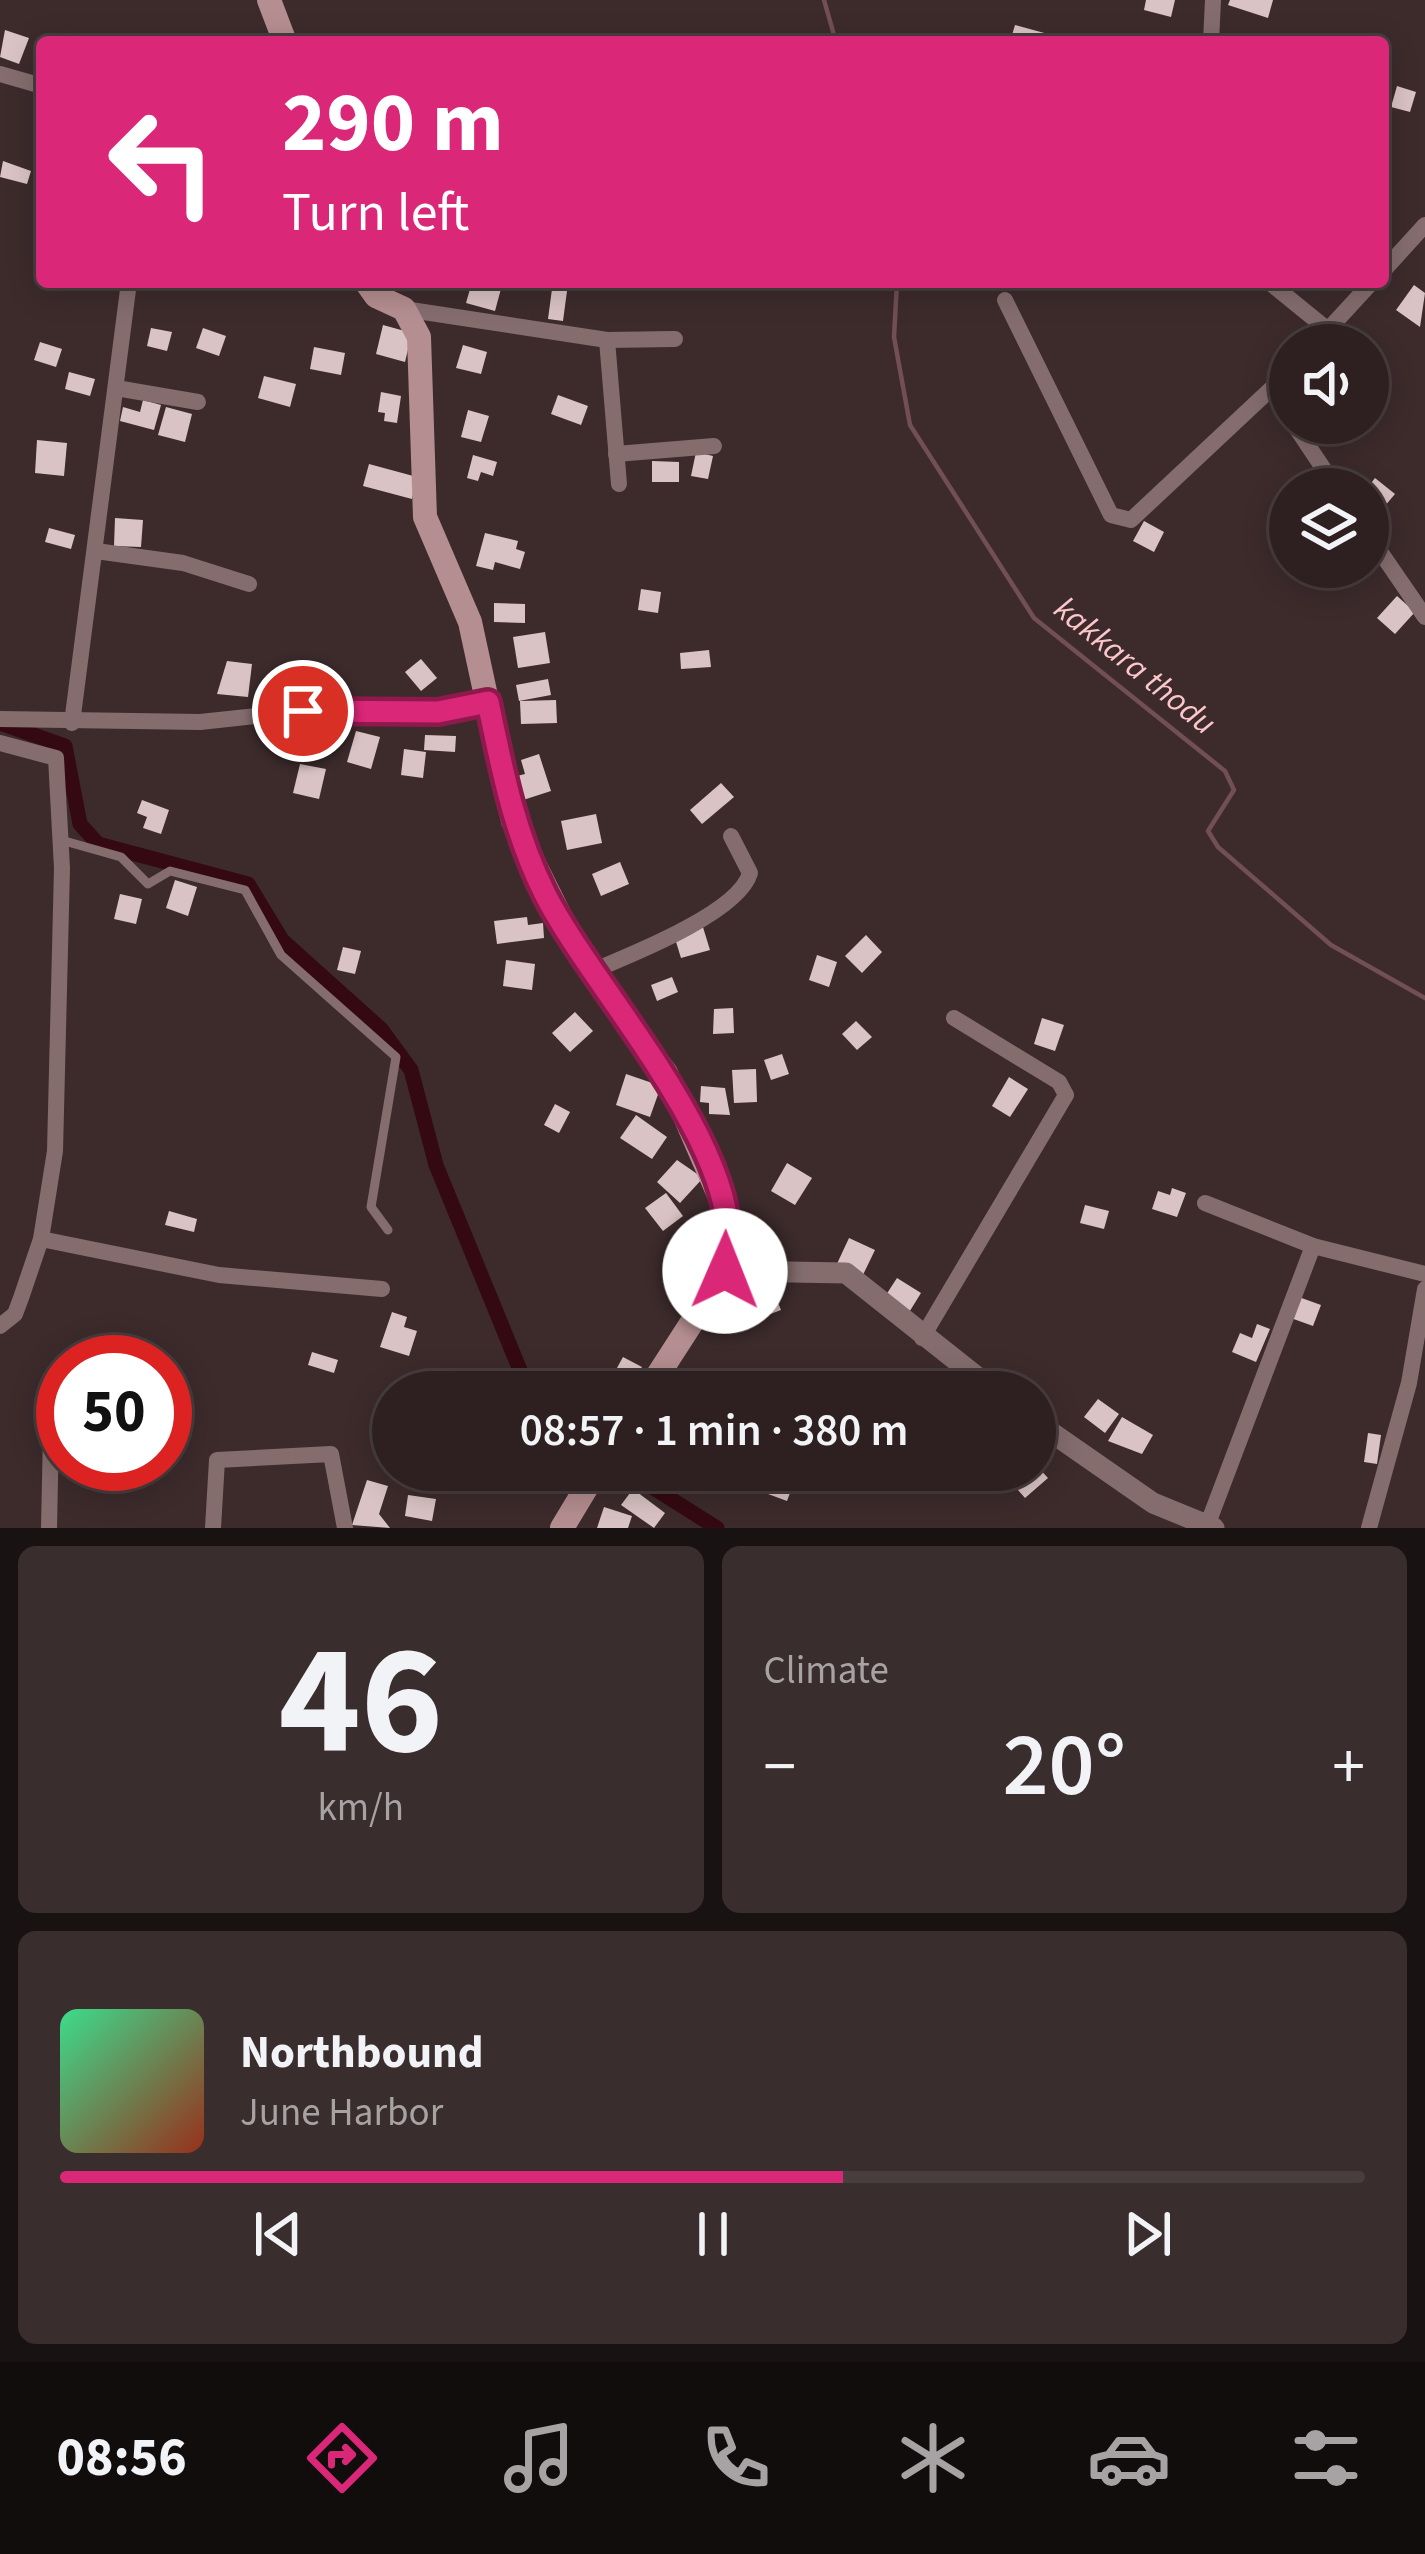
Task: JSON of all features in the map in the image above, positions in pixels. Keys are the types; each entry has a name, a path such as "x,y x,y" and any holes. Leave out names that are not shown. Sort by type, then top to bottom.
{"main road":[{"path":"269,0 283,36"},
{"path":"370,288 376,296 404,309 422,354 420,457 425,517 463,598 513,820 545,894 590,972 646,1042 684,1110 725,1209 731,1236 725,1271 661,1371"},
{"path":"562,1528 584,1491"}],"street":[{"path":"1211,36 1213,0"},
{"path":"0,74 36,84"},
{"path":"1389,264 1425,225"},
{"path":"72,723 128,288"},
{"path":"1276,288 1320,324"},
{"path":"1334,324 1366,288"},
{"path":"1004,300 1112,515 1122,521 1131,520 1269,393"},
{"path":"404,309 607,340 675,339"},
{"path":"607,340 619,484"},
{"path":"116,388 198,402"},
{"path":"616,454 714,446"},
{"path":"96,551 183,562 249,584"},
{"path":"1389,564 1425,616"},
{"path":"0,719 200,722 303,711 438,712 488,702"},
{"path":"0,743 56,758 62,840 55,1151 41,1239 15,1314 0,1326"},
{"path":"590,972 652,946 741,893 750,873 731,836"},
{"path":"922,1338 1066,1095 1060,1082 954,1018"},
{"path":"1205,1203 1313,1246 1425,1274"},
{"path":"41,1239 219,1275 382,1289"},
{"path":"1056,1437 1113,1479 1210,1527 1313,1246"},
{"path":"725,1271 846,1274 872,1289 922,1338 967,1371"},
{"path":"1369,1528 1409,1383 1425,1289"},
{"path":"213,1528 217,1460 331,1454 345,1528"},
{"path":"49,1528 50,1491"}],"lane":[{"path":"62,840 121,857 148,884 170,872 245,890 281,956 396,1057 371,1208 388,1230"}],"building":[{"path":"1146,0 1175,0 1171,17 1144,10"},
{"path":"1230,0 1273,0 1268,18 1228,5"},
{"path":"1015,25 1048,34 1048,36 1012,36"},
{"path":"5,30 29,38 19,64 0,57"},
{"path":"1397,86 1416,92 1410,112 1391,107"},
{"path":"3,161 31,171 27,184 0,177"},
{"path":"1414,285 1425,293 1420,327 1396,310"},
{"path":"470,288 501,288 495,311 466,303"},
{"path":"552,289 567,291 563,321 548,319"},
{"path":"383,325 412,333 405,362 376,354"},
{"path":"151,328 172,332 167,351 147,346"},
{"path":"203,328 226,336 219,356 196,348"},
{"path":"40,342 62,349 56,367 34,360"},
{"path":"463,345 487,352 481,374 456,368"},
{"path":"314,347 345,353 341,375 310,369"},
{"path":"69,372 95,379 90,396 65,389"},
{"path":"264,376 296,384 290,407 258,398"},
{"path":"381,392 401,396 397,423 384,421 385,413 378,412"},
{"path":"558,395 588,406 581,425 551,414"},
{"path":"143,400 161,405 154,430 120,421 123,407 140,412"},
{"path":"166,407 192,414 185,442 158,435"},
{"path":"468,410 489,416 481,442 461,437"},
{"path":"37,440 67,443 64,476 35,473"},
{"path":"696,452 713,456 708,479 691,476"},
{"path":"473,455 497,462 493,476 481,472 478,481 467,478"},
{"path":"652,461 679,462 679,482 652,482"},
{"path":"369,464 417,477 412,499 363,486"},
{"path":"115,518 143,520 141,547 114,546"},
{"path":"1144,521 1164,532 1154,552 1133,541"},
{"path":"49,528 75,535 71,549 45,542"},
{"path":"485,533 518,541 516,549 525,552 520,569 495,562 493,570 476,566"},
{"path":"641,589 661,592 658,613 638,610"},
{"path":"1397,596 1415,612 1395,634 1377,618"},
{"path":"494,603 525,604 525,623 494,622"},
{"path":"545,632 550,663 518,668 513,637"},
{"path":"709,650 711,667 681,669 680,653"},
{"path":"421,659 437,678 421,691 405,672"},
{"path":"227,661 252,664 248,697 217,694"},
{"path":"307,662 319,665 308,703 289,697 297,670 304,671"},
{"path":"548,679 551,695 519,701 516,685"},
{"path":"556,700 557,723 521,724 520,701"},
{"path":"298,726 317,730 312,759 293,756"},
{"path":"356,731 380,737 371,769 347,762"},
{"path":"425,735 456,736 455,752 424,750"},
{"path":"404,749 426,752 423,778 401,775"},
{"path":"539,754 551,791 520,801 513,777 525,774 521,760"},
{"path":"300,764 326,769 319,799 293,793"},
{"path":"721,783 734,797 702,824 690,810"},
{"path":"142,800 169,810 161,834 143,828 147,817 137,813"},
{"path":"596,814 602,843 567,850 561,821"},
{"path":"620,862 629,884 601,896 592,874"},
{"path":"175,880 197,887 188,916 166,908"},
{"path":"120,894 142,899 136,924 114,919"},
{"path":"527,917 528,925 543,923 544,938 497,944 494,921"},
{"path":"702,924 710,950 681,958 673,932"},
{"path":"866,935 882,952 862,973 845,956"},
{"path":"343,947 361,951 355,974 337,970"},
{"path":"817,955 837,962 829,987 809,980"},
{"path":"506,960 535,964 532,990 503,986"},
{"path":"672,977 678,992 657,1001 651,985"},
{"path":"733,1008 734,1033 713,1034 714,1009"},
{"path":"575,1012 593,1031 570,1052 552,1033"},
{"path":"1042,1018 1064,1025 1055,1051 1034,1044"},
{"path":"856,1021 872,1037 857,1050 842,1034"},
{"path":"782,1054 789,1074 771,1080 764,1060"},
{"path":"756,1069 757,1102 734,1103 732,1070"},
{"path":"626,1074 661,1086 650,1117 616,1105"},
{"path":"1009,1077 1028,1089 1010,1117 992,1106"},
{"path":"701,1086 725,1088 730,1115 709,1114 709,1103 700,1102"},
{"path":"555,1104 570,1112 559,1133 544,1125"},
{"path":"636,1115 667,1137 652,1159 620,1138"},
{"path":"677,1160 703,1178 680,1203 657,1182"},
{"path":"787,1163 812,1178 795,1205 771,1191"},
{"path":"1172,1188 1186,1193 1177,1217 1152,1209 1158,1191 1170,1195"},
{"path":"666,1193 683,1216 663,1231 645,1208"},
{"path":"1085,1205 1109,1211 1104,1229 1080,1223"},
{"path":"169,1211 197,1219 194,1232 165,1225"},
{"path":"849,1238 875,1250 861,1279 835,1268"},
{"path":"897,1278 921,1293 908,1314 884,1298"},
{"path":"771,1285 781,1310 757,1319 747,1295"},
{"path":"1296,1296 1321,1305 1313,1326 1288,1317"},
{"path":"392,1312 407,1317 404,1327 417,1331 409,1356 380,1347"},
{"path":"1257,1324 1270,1329 1256,1362 1232,1352 1240,1333 1252,1338"},
{"path":"312,1352 338,1360 334,1373 308,1365"},
{"path":"623,1357 642,1367 640,1371 615,1371"},
{"path":"1098,1399 1119,1414 1105,1433 1084,1417"},
{"path":"1122,1417 1153,1435 1142,1454 1108,1441"},
{"path":"1368,1433 1381,1435 1377,1464 1364,1462"},
{"path":"367,1480 372,1481 372,1491 386,1491 379,1514 390,1528 352,1525"},
{"path":"636,1491 665,1513 654,1528 621,1505"},
{"path":"769,1491 791,1491 787,1501"},
{"path":"408,1495 436,1499 432,1521 405,1516"},
{"path":"604,1507 632,1516 628,1528 597,1528"}],"waterway":[{"name":"kakkara thodu","path":"824,0 834,36"},
{"name":"kakkara thodu","path":"897,288 894,337 910,425 1034,618 1225,771 1234,790 1208,831 1218,847 1331,945 1425,998"},
{"path":"0,723 65,746 80,824 98,844 248,884 282,940 381,1029 411,1070 436,1165 520,1371"},
{"path":"658,1491 717,1528"}],"route":[{"path":"303,711 438,712 488,702 513,820 545,894 602,990 666,1073 710,1171 731,1236 725,1271"}]}
